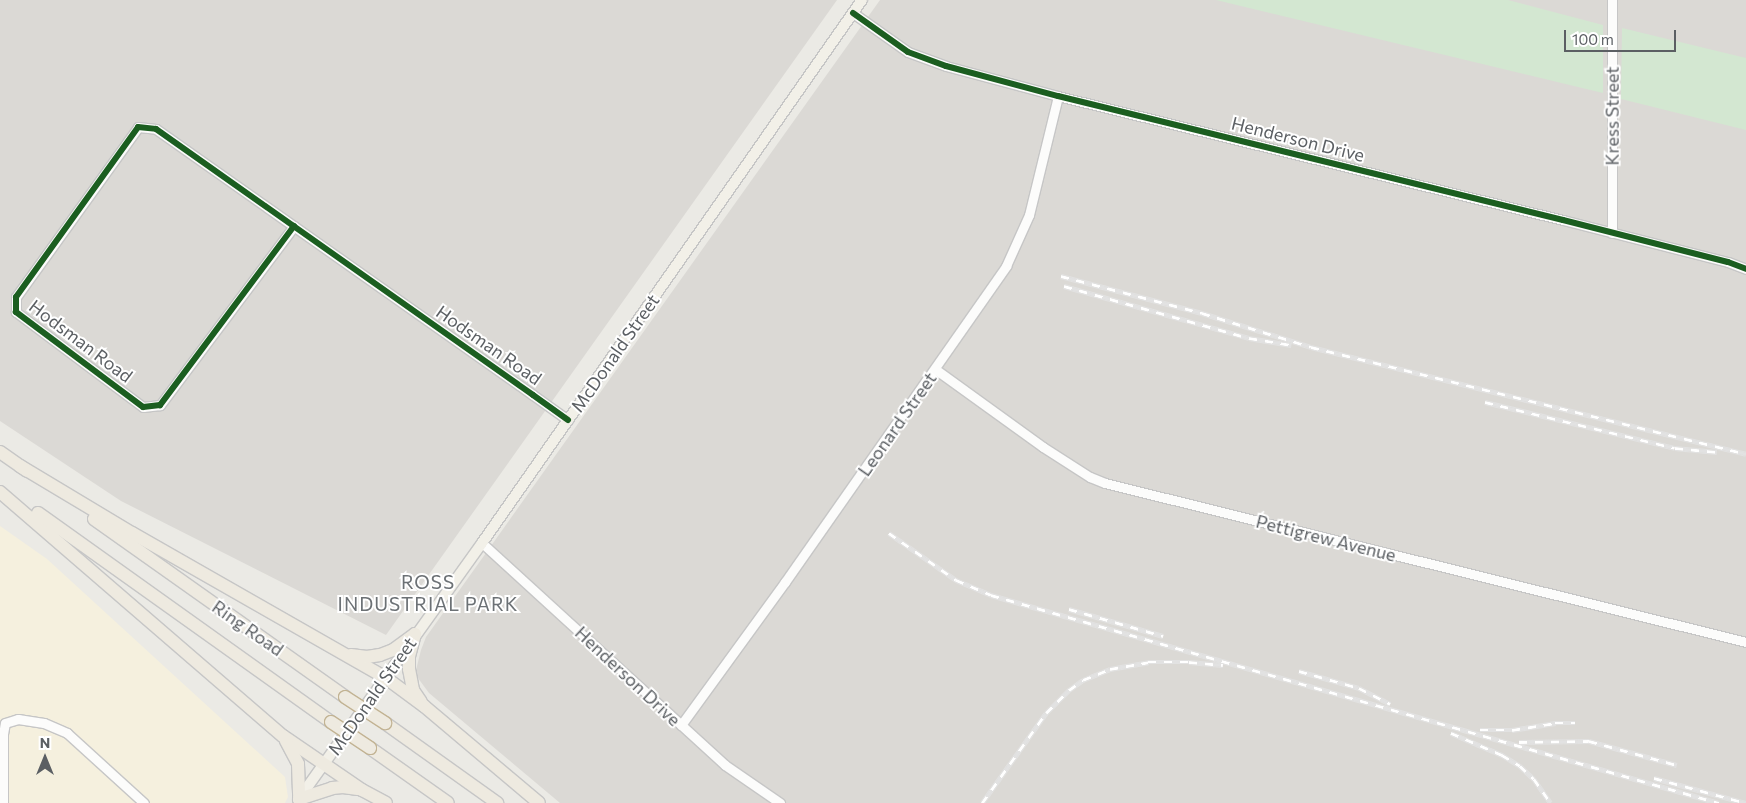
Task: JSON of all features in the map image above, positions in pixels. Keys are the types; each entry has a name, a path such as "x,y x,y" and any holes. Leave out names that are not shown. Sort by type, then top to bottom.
{"highway":[{"name":"Ring Road","path":"0,452 497,803"},
{"path":"20,466 132,533 347,654 386,678 424,706 539,803"},
{"name":"Ring Road","path":"0,485 331,722 448,803"},
{"path":"0,492 283,736 362,790 386,803"},
{"path":"347,654 367,657 380,655 392,650 415,634"},
{"path":"415,634 409,657 410,680 413,690 424,706"},
{"path":"283,736 298,764 298,801 332,788 343,787 362,790"}],"main road":[{"name":"McDonald Street","path":"298,801 415,634 482,543 862,0"}],"street":[{"name":"Kress Street","path":"1612,0 1612,233"},
{"name":"Henderson Drive","path":"853,13 908,52 946,66 1058,96 1728,262 1746,269"},
{"name":"Leonard Street","path":"681,725 935,369 1006,266 1018,244 1029,215 1058,96"},
{"name":"Hodsman Road","path":"294,226 160,405 143,407 16,312 16,297 138,127 156,129 294,226 568,420"},
{"name":"Pettigrew Avenue","path":"935,369 1043,448 1090,477 1746,642"},
{"name":"Henderson Drive","path":"482,543 725,765 780,803"},
{"path":"3,803 3,734 5,723 18,719 44,723 67,733 144,803"}],"shaded area":[{"path":"0,0 837,0 386,635 121,501 0,421"},
{"path":"880,0 1746,0 1746,803 560,803 429,693 415,674 426,637"},
{"path":"0,526 47,559 285,777 288,797 285,803 0,803"}],"green space":[{"path":"1216,0 1508,0 1603,25 1603,93"},
{"path":"1622,28 1746,58 1746,130 1621,99"}],"railway":[{"path":"1061,276 1202,313 1311,347 1746,454"},
{"path":"1064,286 1249,338 1291,345"},
{"path":"1485,402 1675,448 1717,452"},
{"path":"889,533 956,580 991,595 1719,803"},
{"path":"1069,609 1163,636"},
{"path":"982,803 1046,713 1069,690 1083,680 1110,669 1148,662 1189,662 1223,665"},
{"path":"1299,671 1359,688 1390,704"},
{"path":"1480,730 1512,730 1555,723 1575,723"},
{"path":"1451,733 1502,755 1520,766 1534,779 1551,803"},
{"path":"1519,742 1589,741 1677,765"},
{"path":"1654,778 1746,803"}],"cycle path":[{"path":"853,13 908,52 946,66 1058,96 1563,220 1728,262 1746,269"},
{"path":"294,226 160,405 143,407 16,312 16,297 138,127 156,129 533,395 568,420"}],"district":[{"name":"ROSS INDUSTRIAL PARK","path":"428,593"}]}
